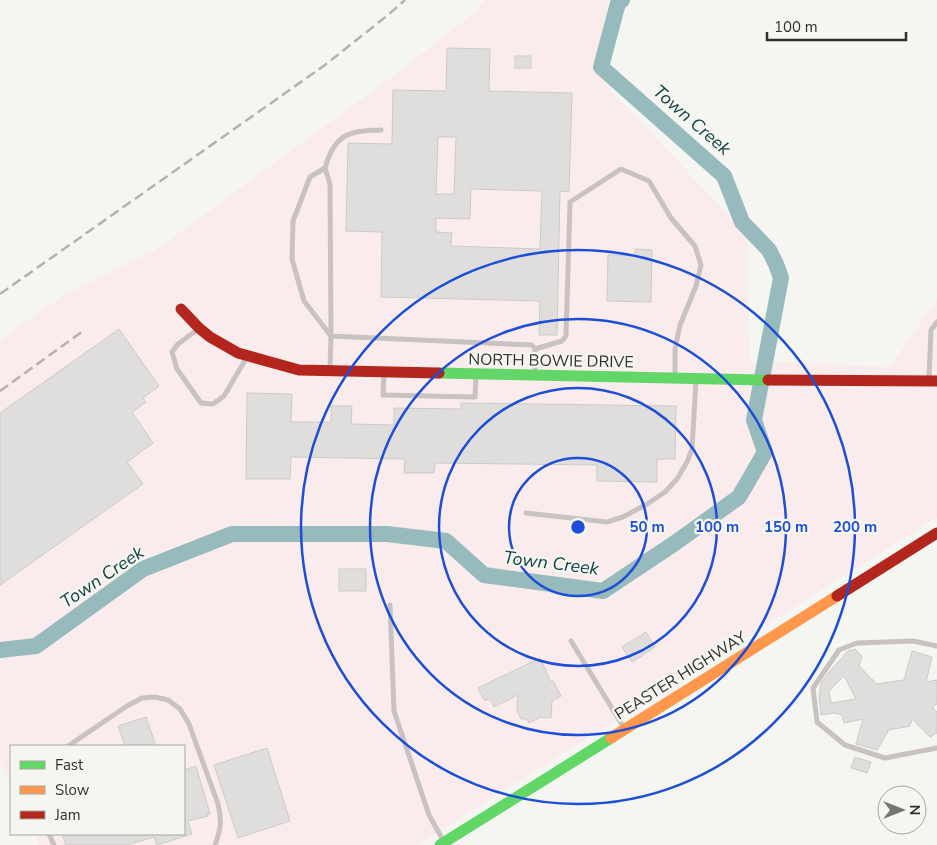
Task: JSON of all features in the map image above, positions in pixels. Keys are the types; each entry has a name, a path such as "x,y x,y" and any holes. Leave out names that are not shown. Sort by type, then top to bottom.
{"street":[{"name":"NORTH BOWIE DRIVE","path":"182,309 210,337 238,353 299,370 675,379 933,381"},
{"name":"PEASTER HIGHWAY","path":"442,844 937,533"}],"lane":[{"path":"330,371 330,184 324,168 328,155 336,142 358,131 382,130"},
{"path":"324,168 310,177 293,221 292,259 304,301 331,336 532,345 535,349 535,376"},
{"path":"535,349 562,341 566,336 570,202 621,169 649,181 671,218 695,246 701,266 696,286 680,325 675,349 675,379"},
{"path":"933,381 931,330 937,322"},
{"path":"200,328 178,344 172,352 177,369 201,403 213,404 224,396 247,356"},
{"path":"384,372 383,395 475,397 476,374"},
{"path":"526,513 607,522 623,517 665,492 677,479 692,449 696,379"},
{"path":"390,604 394,711 429,815 442,844"},
{"path":"571,641 625,728"},
{"path":"937,646 913,641 857,643 839,650 813,688 817,722 845,745 885,758 937,748"},
{"path":"69,745 142,698 155,697 168,700 180,709 189,724 218,804 221,818 220,831 215,845"}],"shaded area":[{"path":"485,0 609,0 593,71 748,236 749,361 890,367 937,299 937,517 418,845 39,845 34,835 185,835 185,745 10,745 10,784 0,762 0,342 64,295 156,250 404,68 476,11"}],"building":[{"path":"447,48 490,49 489,91 572,93 569,192 560,191 557,335 539,335 540,301 381,297 382,232 346,231 348,143 392,144 393,90 446,91","holes":["438,137 456,137 454,194 436,194","471,189 542,191 540,249 451,246 452,233 436,232 436,218 470,219"]},
{"path":"515,56 531,56 531,68 515,68"},
{"path":"635,249 652,250 651,302 607,301 608,255 635,255"},
{"path":"119,329 159,386 143,398 146,402 132,412 153,443 127,462 143,484 0,585 0,413"},
{"path":"247,393 292,394 291,422 331,422 331,406 352,406 351,424 394,425 394,408 461,409 461,403 676,406 675,459 657,459 657,482 597,481 597,465 435,463 434,473 404,473 405,459 291,457 290,479 246,479"},
{"path":"339,569 366,569 366,591 339,591"},
{"path":"646,632 655,647 632,662 622,647"},
{"path":"855,649 862,656 859,666 877,684 904,680 912,651 932,657 926,682 937,680 937,704 932,707 937,712 937,733 930,737 912,719 910,726 889,730 877,750 856,744 863,719 844,723 842,715 835,713 821,715 819,697 821,683 848,651","holes":["844,676 856,699 831,703 829,691"]},
{"path":"540,658 550,681 553,681 561,696 552,701 551,718 541,717 529,723 527,719 521,719 517,711 518,695 494,707 491,700 484,700 478,688"},
{"path":"146,717 156,745 125,745 118,726"},
{"path":"267,748 290,821 238,838 214,765"},
{"path":"855,757 871,762 867,773 851,768"},
{"path":"196,766 210,814 188,821 192,834 157,845 154,837 127,845 66,845 62,835 185,835 185,770"}],"waterway":[{"name":"Town Creek","path":"0,650 36,646 143,569 232,534 387,534 446,541 484,575 603,591 739,497 765,452 754,420 781,278 769,250 742,222 724,176 601,67 618,3 622,0"}],"railway":[{"path":"0,294 325,65 405,0"},
{"path":"0,391 83,331"}],"traffic: fast":[{"path":"439,373 768,380"},
{"path":"440,845 611,738"}],"traffic: slow":[{"path":"611,738 837,596"}],"traffic: jam":[{"path":"181,309 210,337 238,353 299,370 439,373"},
{"path":"768,380 937,381"},
{"path":"837,596 937,533"}]}
